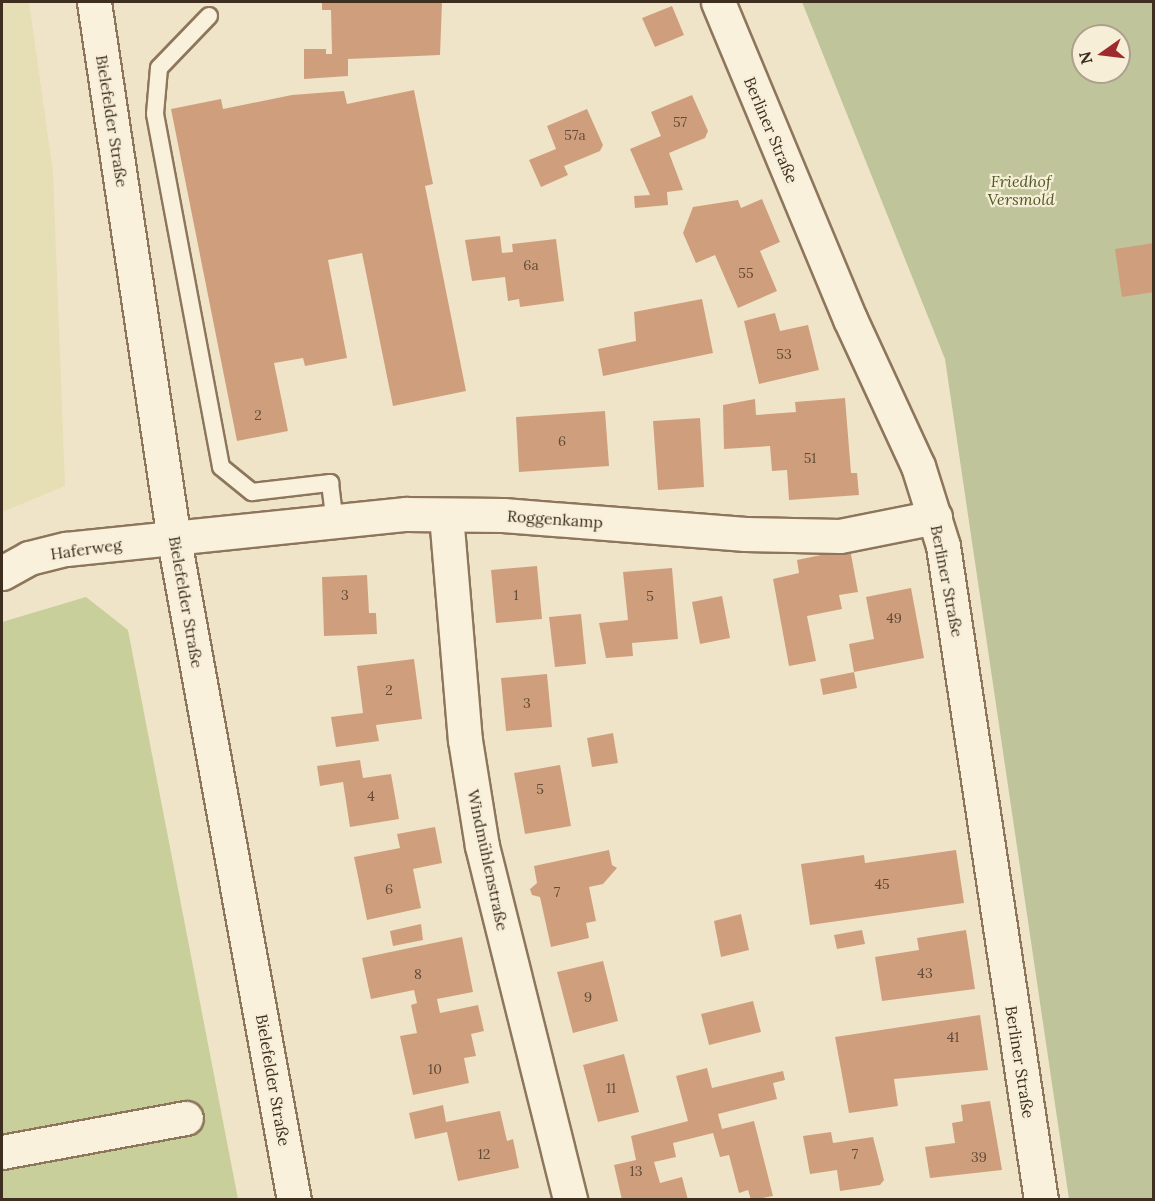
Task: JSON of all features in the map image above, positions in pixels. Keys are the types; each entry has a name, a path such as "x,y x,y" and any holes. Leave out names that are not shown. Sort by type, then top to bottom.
{"street":[{"name":"Bielefelder Straße","path":"93,2 174,540 294,1200"},
{"name":"Berliner Straße","path":"718,2 850,319 918,466 934,517 965,678 1041,1200"},
{"name":"Roggenkamp","path":"174,540 335,522 446,514 503,515 745,534 840,536 934,517"},
{"name":"Windmühlenstraße","path":"446,514 465,740 482,846 570,1200"},
{"name":"Haferweg","path":"2,573 29,558 66,549 174,540"},
{"path":"2,1152 186,1118"}],"lane":[{"path":"209,16 159,68 155,114 221,467 252,492 330,483 335,522"}],"shaded area":[{"path":"2,2 29,2 53,172 65,486 2,512"}],"green space":[{"name":"Friedhof Versmold","path":"802,2 1153,2 1153,1199 1069,1199 945,359"},
{"path":"86,597 128,630 238,1199 2,1199 2,622"}],"building":[{"path":"322,2 442,2 440,55 348,59 348,76 304,79 304,49 326,49 326,54 332,54 331,10 322,10"},
{"path":"672,6 684,35 655,47 642,18"},
{"path":"414,90 433,184 425,186 466,391 393,406 362,253 328,260 347,358 305,366 303,358 274,363 288,431 237,441 171,109 221,99 223,109 292,95 344,91 347,104"},
{"path":"692,95 708,131 705,138 669,153 683,190 667,192 668,205 635,208 634,196 650,195 630,149 661,136 651,112"},
{"path":"587,109 603,145 600,151 564,166 568,175 541,187 529,160 556,149 547,126"},
{"path":"762,199 780,242 760,251 777,291 738,308 715,255 696,263 683,233 693,207 738,200 741,208"},
{"path":"500,236 502,253 513,252 512,244 556,239 564,301 520,307 519,299 508,301 505,277 472,281 465,240"},
{"path":"1154,243 1154,292 1122,297 1115,249"},
{"path":"702,299 713,353 603,376 598,349 636,341 634,312"},
{"path":"775,313 780,331 808,325 819,370 759,384 744,321"},
{"path":"845,398 851,473 857,473 859,495 789,500 787,470 772,471 770,446 724,449 723,405 755,399 756,415 796,412 795,402"},
{"path":"605,411 609,466 519,472 516,417"},
{"path":"700,418 704,487 658,490 653,421"},
{"path":"850,549 858,592 839,595 842,609 807,616 816,661 789,666 773,579 799,573 797,560"},
{"path":"537,566 542,619 496,623 491,570"},
{"path":"672,568 678,639 632,643 633,656 606,658 599,623 628,620 623,572"},
{"path":"367,575 369,613 376,613 377,634 324,636 322,577"},
{"path":"911,588 924,658 854,672 849,644 874,639 866,597"},
{"path":"722,596 730,638 700,644 692,602"},
{"path":"581,614 586,664 555,667 549,617"},
{"path":"414,659 422,719 376,725 379,741 336,747 331,717 363,713 357,666"},
{"path":"854,672 857,688 823,695 820,679"},
{"path":"547,674 552,727 506,731 501,678"},
{"path":"613,733 618,763 592,767 587,738"},
{"path":"360,760 363,778 391,774 399,819 350,827 343,782 320,786 317,766"},
{"path":"560,765 571,826 525,834 514,773"},
{"path":"435,827 442,863 413,869 421,908 367,920 354,857 400,848 397,834"},
{"path":"609,850 612,865 617,868 603,884 589,887 596,921 586,923 589,938 551,947 540,897 532,895 530,889 537,883 534,866"},
{"path":"956,850 964,903 810,925 801,864 864,855 865,863"},
{"path":"741,914 749,950 721,957 714,921"},
{"path":"421,924 423,940 393,946 390,931"},
{"path":"862,930 865,944 837,949 834,935"},
{"path":"966,930 975,989 882,1001 875,957 919,950 917,938"},
{"path":"462,937 473,992 437,999 440,1013 478,1005 484,1031 471,1034 476,1056 464,1058 469,1083 413,1095 400,1036 417,1033 411,1005 417,1003 414,990 371,999 362,958"},
{"path":"603,961 618,1021 573,1033 557,972"},
{"path":"753,1001 761,1032 709,1045 701,1014"},
{"path":"980,1015 988,1070 894,1079 898,1106 849,1113 835,1037"},
{"path":"624,1054 639,1112 598,1122 583,1065"},
{"path":"707,1068 712,1088 783,1071 785,1080 773,1083 777,1099 718,1114 722,1129 754,1121 773,1196 751,1200 748,1190 739,1193 729,1155 720,1157 713,1133 673,1143 676,1157 654,1162 660,1183 682,1177 688,1200 622,1200 614,1165 636,1160 631,1136 688,1121 676,1076"},
{"path":"990,1101 1002,1170 930,1178 925,1147 955,1143 952,1123 963,1121 961,1105"},
{"path":"443,1105 446,1122 500,1111 507,1141 513,1139 519,1168 458,1181 447,1132 415,1139 409,1113"},
{"path":"831,1132 833,1143 873,1137 884,1180 880,1185 840,1191 837,1170 810,1174 803,1136"}]}
